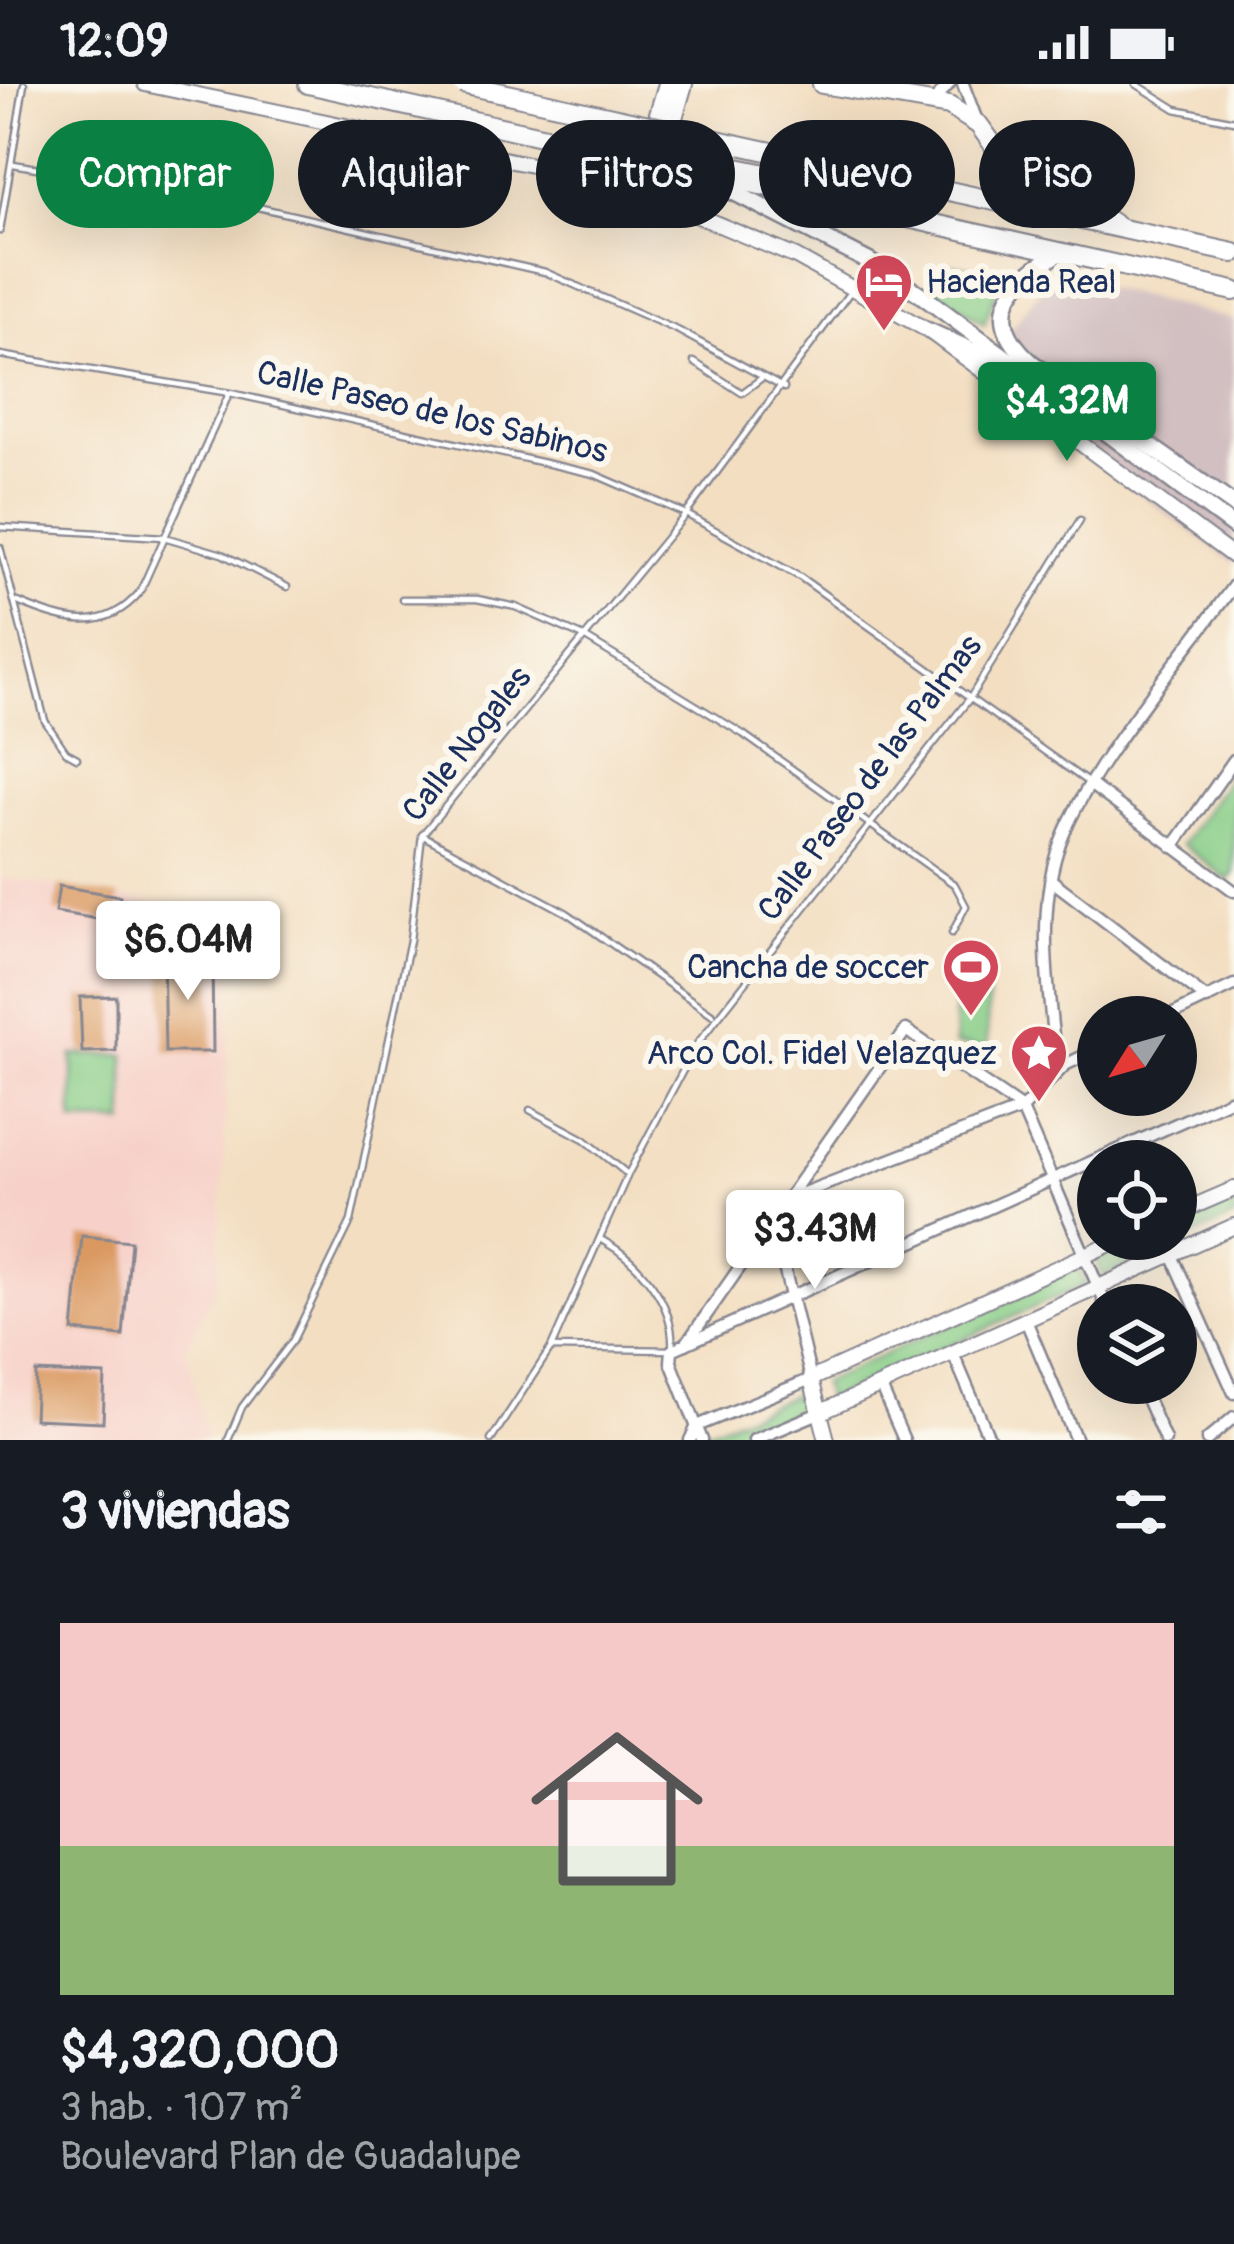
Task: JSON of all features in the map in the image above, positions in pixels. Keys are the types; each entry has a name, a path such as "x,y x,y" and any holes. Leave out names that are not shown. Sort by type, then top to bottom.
{"highway":[{"path":"308,84 536,136"},
{"path":"462,84 979,198"},
{"path":"339,92 373,89 636,145 653,134 675,84"},
{"path":"675,84 668,135 682,155 759,172"},
{"path":"822,84 934,100 979,124"},
{"path":"955,227 1234,291"},
{"path":"1122,228 1234,253"}],"main road":[{"path":"735,193 870,262 920,294 1233,526"},
{"path":"1062,252 1023,273 1010,290 1006,310 1013,343 1032,363 1234,505"},
{"path":"929,331 982,355 1179,499 1233,526"}],"street":[{"path":"146,84 570,173 660,200 855,285 929,331 1234,557"},
{"path":"934,100 949,84"},
{"path":"963,84 979,124"},
{"path":"1057,1072 1048,982 1052,880 1066,830 1090,785 1234,585"},
{"path":"1173,847 1234,760"},
{"name":"Calle Paseo de los Sabinos","path":"1090,785 1232,887"},
{"path":"1052,880 1207,999"},
{"path":"1197,1004 1234,985"},
{"path":"686,1344 906,1030 1022,1109 1077,1238"},
{"path":"785,1200 1022,1109 1057,1072 1077,1061"},
{"path":"702,1440 670,1362 672,1350 1234,1098"},
{"path":"1197,1205 1234,1189"},
{"path":"772,1216 827,1440"},
{"path":"1197,1242 1234,1226"},
{"path":"690,1440 697,1426 1077,1258"},
{"path":"1101,1284 1155,1260"},
{"path":"1174,1260 1234,1393"},
{"path":"754,1440 1077,1295"},
{"path":"1025,1318 1076,1440"},
{"path":"952,1351 990,1440"},
{"path":"880,1385 904,1440"},
{"path":"1149,1404 1165,1440"},
{"path":"1207,1440 1234,1417"}],"lane":[{"path":"0,231 24,84"},
{"path":"1136,84 1176,109 1234,122"},
{"path":"14,164 222,199 544,272 679,331 784,388"},
{"name":"Calle Nogales","path":"228,1440 242,1408 293,1340 351,1221 410,940 422,835 686,514 784,388 855,285"},
{"name":"Calle Paseo de los Sabinos","path":"0,355 230,393 542,458 595,474 686,514 819,589 1090,785"},
{"path":"694,362 742,393 764,377"},
{"path":"18,602 54,618 106,621 140,592 230,393"},
{"name":"Calle Paseo de las Palmas","path":"491,1440 551,1348 628,1174 715,1016 970,698 1080,520"},
{"path":"0,527 164,537 222,554 287,587"},
{"path":"0,547 18,602 45,721 66,752 77,758"},
{"path":"402,599 477,599 516,607 584,637 742,734 961,890 966,906 952,934"},
{"path":"422,835 567,913 715,1016"},
{"path":"530,1110 584,1139 628,1174"},
{"path":"551,1348 672,1350 668,1321 648,1279 600,1239"}],"shaded area":[{"path":"1052,274 1234,320 1234,564 978,373"},
{"path":"0,877 234,916 218,1282 186,1348 207,1440 0,1440"}],"green space":[{"path":"954,265 1003,274 984,324 929,285"},
{"path":"1234,771 1234,874 1228,880 1182,844"},
{"name":"Cancha de soccer","path":"954,988 988,990 987,1048 955,1045"},
{"path":"73,1055 125,1055 125,1123 73,1122"},
{"path":"1234,1197 1234,1218 1197,1234 1197,1214"},
{"path":"1095,1260 1139,1260 1103,1276"},
{"path":"1077,1266 1086,1284 1077,1284 1077,1288 826,1401 822,1383"},
{"path":"804,1391 809,1410 731,1440 711,1440 707,1431"}],"building":[{"path":"59,886 120,896 116,922 55,912"},
{"path":"212,954 213,1052 165,1052 163,955"},
{"path":"116,996 116,1051 82,1052 80,997"},
{"path":"82,1236 131,1241 123,1336 73,1331"},
{"path":"36,1372 105,1375 103,1422 34,1419"}],"place":[{"name":"Hacienda Real","path":"884,333"},
{"name":"Cancha de soccer","path":"971,1018"},
{"name":"Arco Col. Fidel Velazquez","path":"1039,1104"}]}
